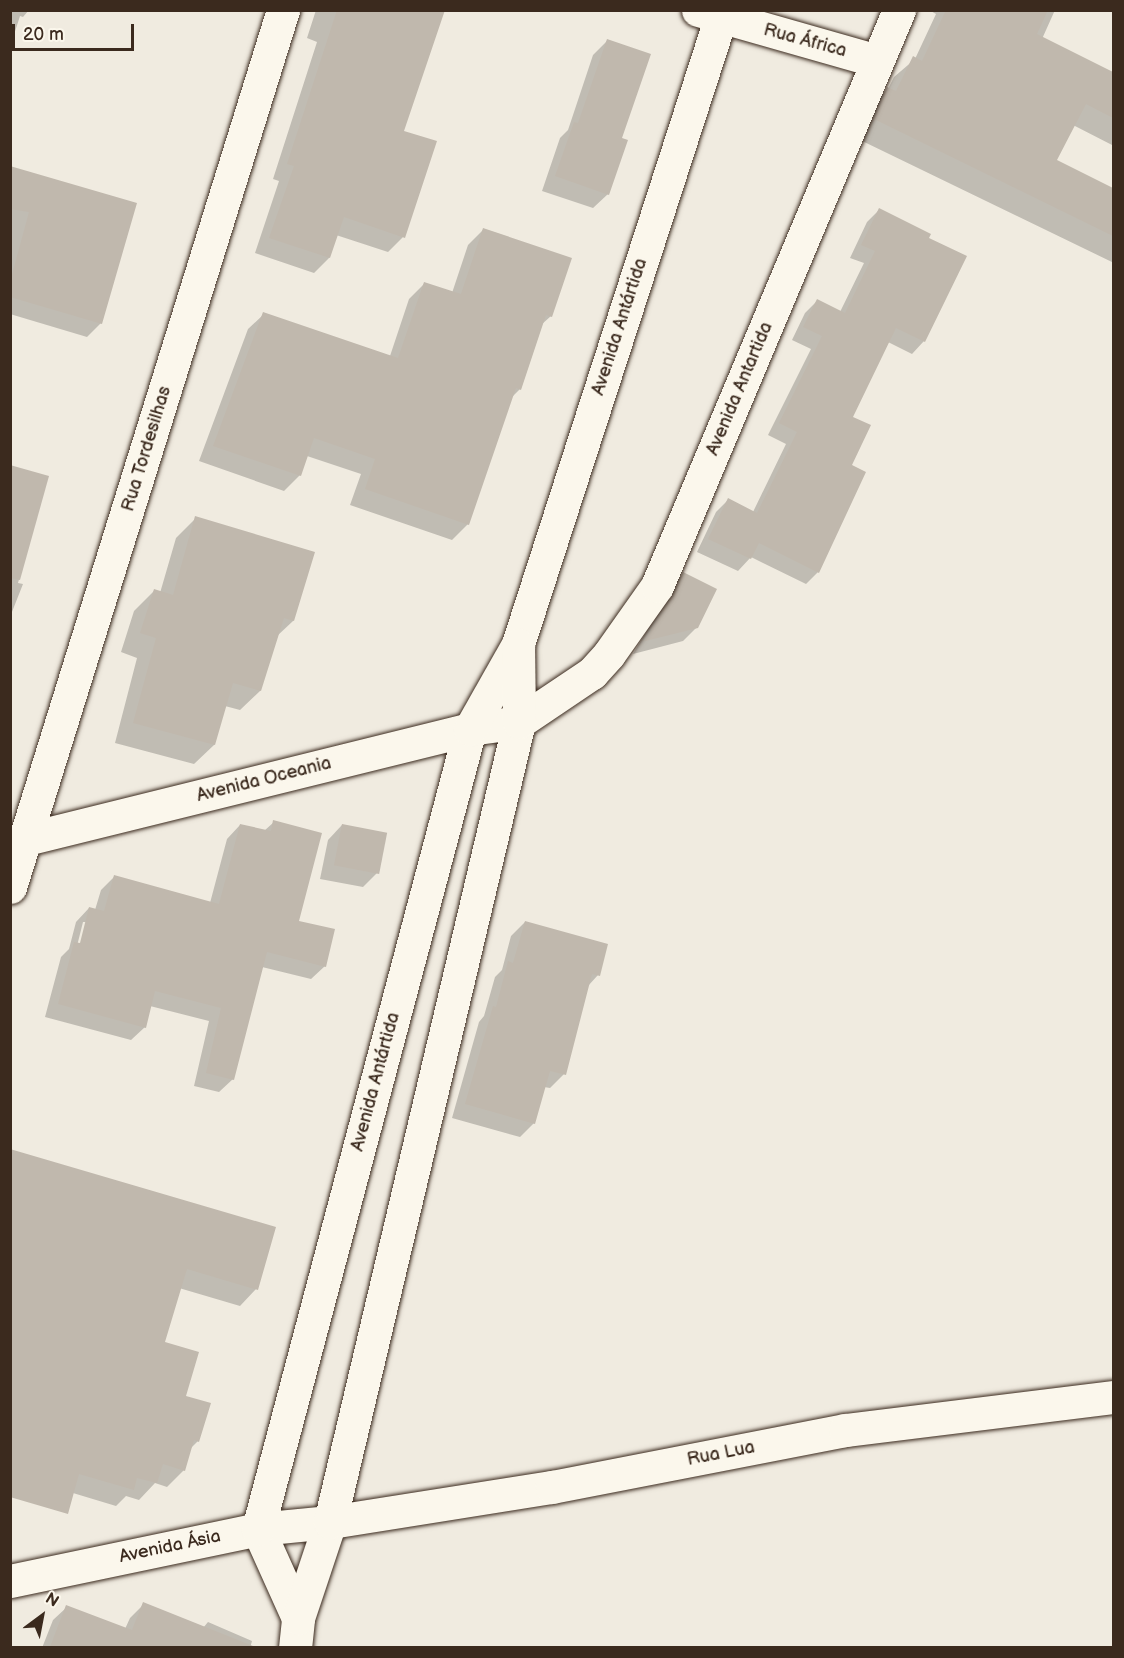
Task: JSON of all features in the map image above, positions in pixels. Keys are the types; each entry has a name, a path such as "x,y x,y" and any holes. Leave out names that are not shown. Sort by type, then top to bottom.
{"street":[{"name":"Rua Tordesilhas","path":"10,887 18,841 283,10"},
{"name":"Avenida Antartida","path":"519,722 592,672 609,654 657,586 899,10"},
{"name":"Rua África","path":"714,13 877,61"},
{"name":"Avenida Antártida","path":"258,1529 470,729 518,644 714,13"},
{"name":"Avenida Antártida","path":"297,1633 330,1522 519,722 518,644"},
{"name":"Avenida Oceania","path":"18,841 470,729 519,722"},
{"name":"Rua Lua","path":"330,1522 552,1487 845,1430 1113,1396"},
{"name":"Avenida Ásia","path":"10,1581 258,1529 330,1522"},
{"path":"258,1529 297,1633"}],"building":[{"path":"337,10 445,10 404,131 437,141 405,238 344,217 330,258 269,238 294,166 287,164"},
{"path":"946,10 1048,10 1037,34 1113,72 1113,118 1086,104 1057,160 1113,188 1113,236 874,119 887,87 896,91 913,56 922,61"},
{"path":"607,39 651,54 622,138 628,140 609,195 555,176 574,122 578,123"},
{"path":"10,166 137,203 102,324 10,297 10,282 29,212 10,209"},
{"path":"879,208 931,234 929,238 967,256 925,342 896,328 853,417 871,425 852,465 866,472 819,573 759,543 751,559 708,539 728,498 757,513 797,432 779,423 822,336 803,327 817,299 845,313 875,251 861,245"},
{"path":"483,228 572,258 552,317 546,315 521,390 516,388 469,525 365,489 375,459 314,438 301,476 213,446 263,312 398,358 424,282 461,294"},
{"path":"10,465 49,476 20,580 10,578"},
{"path":"195,516 315,552 294,621 284,618 261,691 233,683 215,745 133,723 156,638 140,633 154,589 173,595"},
{"path":"683,572 717,589 698,628 645,641 674,593"},
{"path":"273,820 322,833 299,921 335,929 326,967 267,952 234,1080 206,1073 221,1008 155,991 146,1028 58,1004 74,942 80,943 89,907 104,911 114,875 219,904 240,824 271,831"},
{"path":"342,824 387,833 379,874 334,865"},
{"path":"525,921 608,944 600,976 592,974 566,1075 550,1071 535,1124 465,1104 493,1006 496,1007 508,961 513,963"},
{"path":"10,1149 276,1227 258,1290 187,1269 165,1342 199,1352 186,1396 211,1403 199,1442 194,1440 185,1471 163,1464 157,1483 137,1478 134,1490 79,1474 68,1514 10,1497"},
{"path":"143,1602 253,1646 50,1647 66,1605 132,1630"}]}
